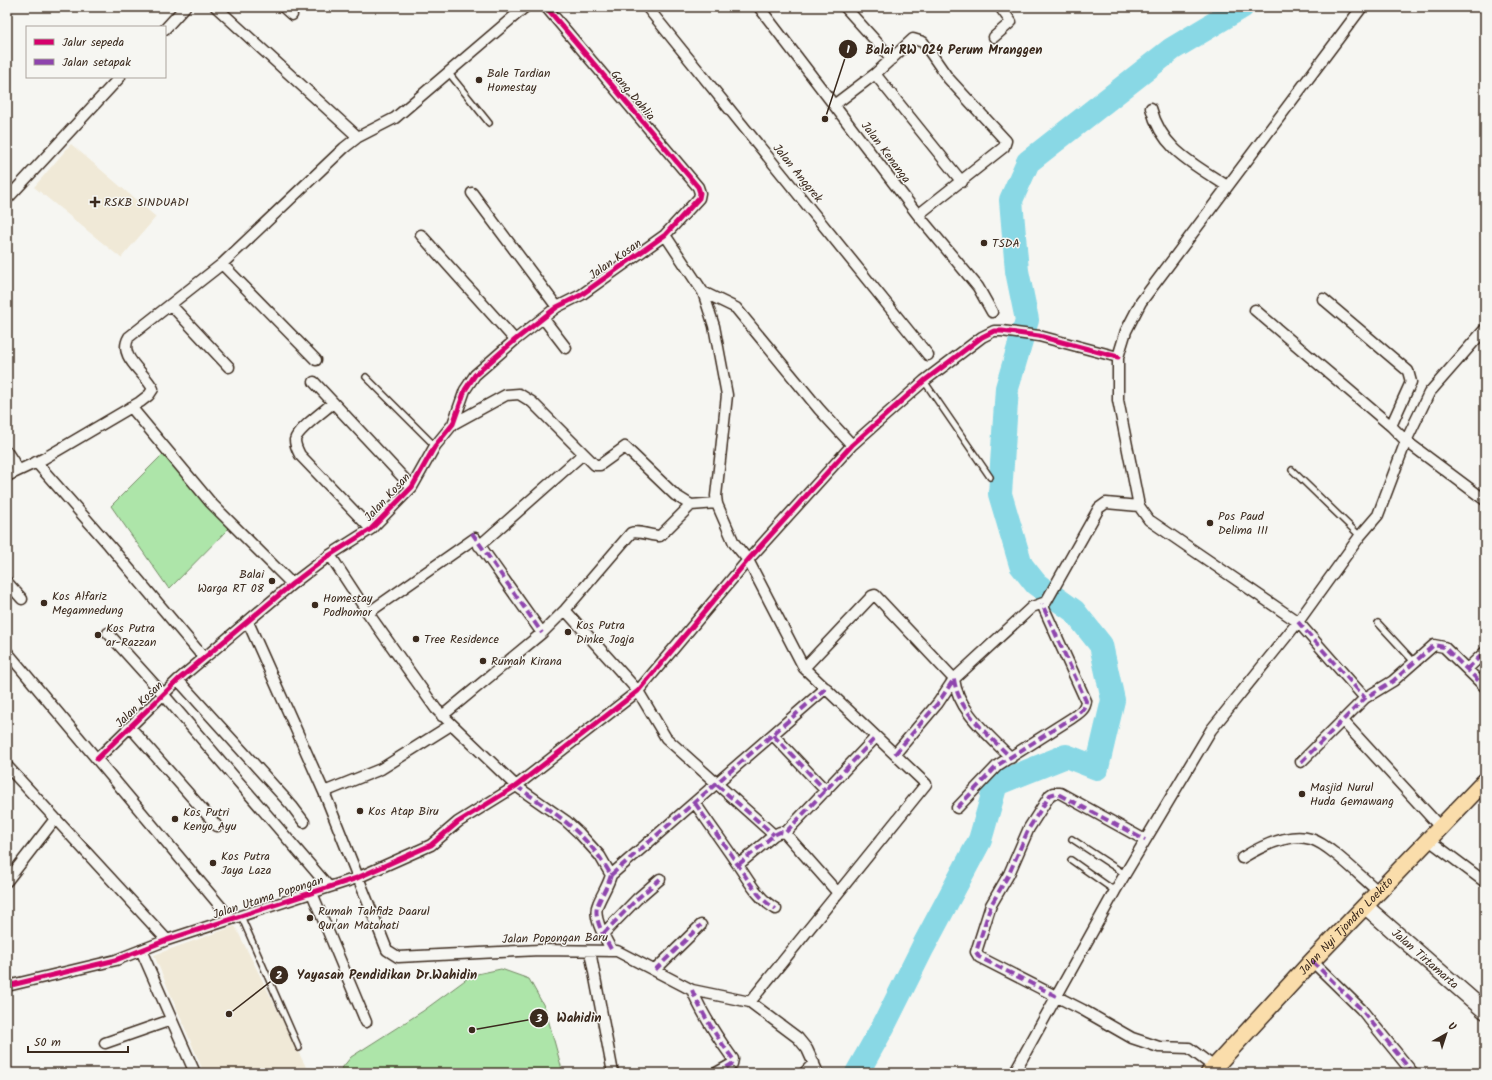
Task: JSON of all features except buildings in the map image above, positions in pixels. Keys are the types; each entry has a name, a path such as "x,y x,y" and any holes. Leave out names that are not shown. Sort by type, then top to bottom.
{"main road":[{"name":"Jalan Nyi Tjondro Loekito","path":"1211,1070 1312,961 1430,840 1485,781"}],"street":[{"path":"166,28 185,7"},
{"path":"216,7 358,137"},
{"path":"283,7 292,15"},
{"path":"7,476 18,469 36,462 149,395 153,389 149,381 130,361 125,349 125,343 129,337 222,264 318,172 358,137 395,118 524,7"},
{"name":"Gang Dahlia","path":"546,7 698,187 700,193 699,198"},
{"name":"Jalan Anggrek","path":"647,7 928,355"},
{"name":"Jalan Kenanga","path":"759,7 918,215 978,287 992,312"},
{"path":"845,7 892,59"},
{"path":"994,37 1010,22 1000,7"},
{"path":"1362,7 1141,302 1126,331 1118,357 1118,400 1140,506 1149,520 1298,622 1365,698"},
{"path":"834,105 875,74 913,39 923,42 948,78 1006,141 1004,148 918,215"},
{"path":"875,74 962,182"},
{"path":"7,199 119,78"},
{"path":"1151,108 1155,121 1164,138 1173,148 1228,186"},
{"path":"472,193 557,307"},
{"name":"Jalan Kosan","path":"98,759 163,694 204,658 292,584 330,555 371,529 412,487 435,446 453,424 465,390 476,375 515,340 557,307 581,295 665,235 699,198"},
{"path":"421,235 515,340"},
{"path":"665,235 704,292 714,326 727,395 719,454 716,496 717,503 734,543 748,560 804,668 926,784 750,1002"},
{"path":"222,264 316,360"},
{"path":"704,292 736,308 819,409 852,445"},
{"path":"1323,299 1408,371 1411,382 1391,426"},
{"path":"171,305 229,367"},
{"path":"1255,310 1391,426 1406,441 1485,500"},
{"path":"543,318 566,348"},
{"path":"1014,1073 1115,891 1211,730 1298,622 1360,536 1378,515 1406,441 1429,393 1485,329"},
{"name":"Jalan Utama Popongan","path":"7,986 116,960 167,940 357,878 431,845 458,822 516,786 638,691 748,560 852,445 924,381 982,337 994,330 1039,336 1118,357"},
{"path":"314,382 412,487"},
{"path":"453,424 506,395 519,394 532,402 595,466 600,465 625,447 675,495 691,505 717,503"},
{"path":"333,403 299,433 296,440 296,448 300,455 371,529"},
{"path":"131,407 211,503 292,584"},
{"path":"7,452 18,469"},
{"path":"368,613 475,539 583,454"},
{"path":"36,462 204,658"},
{"path":"895,754 938,703 954,679 1032,607 1044,602 1099,508 1106,503 1140,506"},
{"path":"442,716 542,633 565,610 631,533 635,531 649,536 660,536 664,534 691,505"},
{"path":"475,539 542,633"},
{"path":"330,555 368,613 442,716 516,786 566,821 579,833 600,856 611,875"},
{"path":"7,582 22,599"},
{"path":"804,668 872,596 875,595 954,679 956,692 965,709 1011,758"},
{"path":"957,808 992,770 1082,710 1085,706 1086,701 1044,602"},
{"path":"565,610 638,691 666,738 717,785 774,834"},
{"name":"Jalan Popongan Baru","path":"248,622 324,792 387,950 398,957 540,950 590,951 611,949 618,951 692,990 750,1002 798,1038 807,1049 818,1073"},
{"path":"108,633 163,694 329,887"},
{"path":"1301,762 1365,698 1393,681 1434,645 1444,647 1485,687"},
{"path":"7,652 98,759 230,919"},
{"path":"1467,669 1485,652"},
{"path":"178,680 292,806 304,822"},
{"path":"611,949 603,934 597,916 596,906 608,885 611,875 717,785 826,688"},
{"path":"1343,720 1441,828"},
{"path":"324,792 380,769 451,725"},
{"path":"130,727 217,826"},
{"path":"773,735 826,791"},
{"path":"738,865 774,834 785,833 876,737"},
{"path":"9,773 55,818 167,940"},
{"path":"1145,840 1056,793 1050,795 1029,828 1008,874 991,905 976,952 979,956 1140,1042 1159,1047 1190,1048 1211,1070"},
{"path":"695,803 738,865 748,883 770,906 776,909"},
{"path":"7,881 55,818"},
{"path":"785,833 838,893"},
{"path":"1242,858 1262,846 1290,838 1311,838 1330,851 1378,892"},
{"path":"1430,840 1485,881"},
{"path":"603,934 637,899 660,879"},
{"path":"312,893 366,1022"},
{"name":"Jalan Tirtamarta","path":"1365,906 1485,1011"},
{"path":"655,970 701,925"},
{"path":"141,950 195,1073"},
{"path":"590,951 613,1073"},
{"path":"1312,961 1360,1009 1413,1073"},
{"path":"692,990 712,1029 733,1059 732,1064 716,1073"},
{"path":"105,1043 171,1020"},
{"path":"804,1073 814,1063"}],"lane":[{"path":"448,72 489,123"},
{"path":"366,377 435,446"},
{"path":"924,381 990,477"},
{"path":"1292,470 1360,536"},
{"path":"1378,623 1415,663"},
{"path":"1072,839 1125,874"},
{"path":"1071,860 1115,891"},
{"path":"241,916 299,1048"}],"shaded area":[{"name":"RSKB SINDUADI","path":"71,144 156,217 121,258 34,187"},
{"path":"235,926 309,1073 204,1073 154,955"}],"green space":[{"path":"167,450 232,525 169,589 111,506"},
{"path":"501,969 529,979 545,1008 563,1073 338,1073 351,1057 423,1011 472,975"}],"waterway":[{"path":"857,1073 884,1025 923,947 980,840 996,784 1066,756 1097,768 1113,700 1101,645 1074,611 1036,584 1021,565 1000,494 1007,388 1027,320 1017,271 1011,200 1028,162 1172,49 1242,7"}],"marked path":[{"path":"472,533 542,633"},
{"path":"957,808 998,765 1072,718 1084,707 1086,701 1042,604"},
{"path":"1298,622 1365,698"},
{"path":"1301,762 1365,698 1393,681 1434,645 1444,647 1485,687"},
{"path":"1467,669 1485,652"},
{"path":"895,754 938,703 954,679 957,691 968,712 984,731 1011,758"},
{"path":"611,875 826,688"},
{"path":"773,735 826,791"},
{"path":"738,865 774,835 780,832 785,833 876,737"},
{"path":"717,785 774,835"},
{"path":"516,786 544,805 581,836 592,847 611,875 597,909 600,927 611,949"},
{"path":"1056,996 979,957 976,952 991,905 1009,874 1029,828 1050,795 1056,793 1145,840"},
{"path":"695,803 754,889 764,900 776,909"},
{"path":"603,934 637,899 660,879"},
{"path":"655,970 701,925"},
{"path":"1312,961 1361,1009 1413,1073"},
{"path":"692,990 701,1009 721,1043 733,1059 732,1064 716,1073"}],"cycle path":[{"path":"97,759 178,680 292,584 330,555 371,529 412,487 435,446 453,424 465,390 475,375 515,340 557,307 581,295 665,235 699,198 700,193 698,187 546,7"},
{"path":"7,986 116,960 167,940 357,878 431,845 458,822 516,786 638,691 748,560 852,445 924,381 982,337 994,331 1039,336 1118,357"}],"place":[{"name":"Bale Tardian Homestay","path":"479,80"},
{"name":"Balai RW 024 Perum Mranggen","path":"825,119"},
{"name":"RSKB SINDUADI","path":"95,202"},
{"name":"TSDA","path":"984,243"},
{"name":"Pos Paud Delima III","path":"1210,523"},
{"name":"Balai Warga RT 08","path":"272,581"},
{"name":"Kos Alfariz Megamnedung","path":"44,603"},
{"name":"Homestay Podhomor","path":"315,605"},
{"name":"Kos Putra Dinke Jogja","path":"568,632"},
{"name":"Kos Putra ar-Razzan","path":"98,635"},
{"name":"Tree Residence","path":"416,639"},
{"name":"Rumah Kirana","path":"483,661"},
{"name":"Masjid Nurul Huda Gemawang","path":"1302,794"},
{"name":"Kos Atap Biru","path":"360,811"},
{"name":"Kos Putri Kenyo Ayu","path":"175,819"},
{"name":"Kos Putra Jaya Laza","path":"213,863"},
{"name":"Rumah Tahfidz Daarul Qur'an Matahati","path":"310,918"},
{"name":"Yayasan Pendidikan Dr.Wahidin","path":"229,1014"},
{"name":"Wahidin","path":"472,1030"}]}
